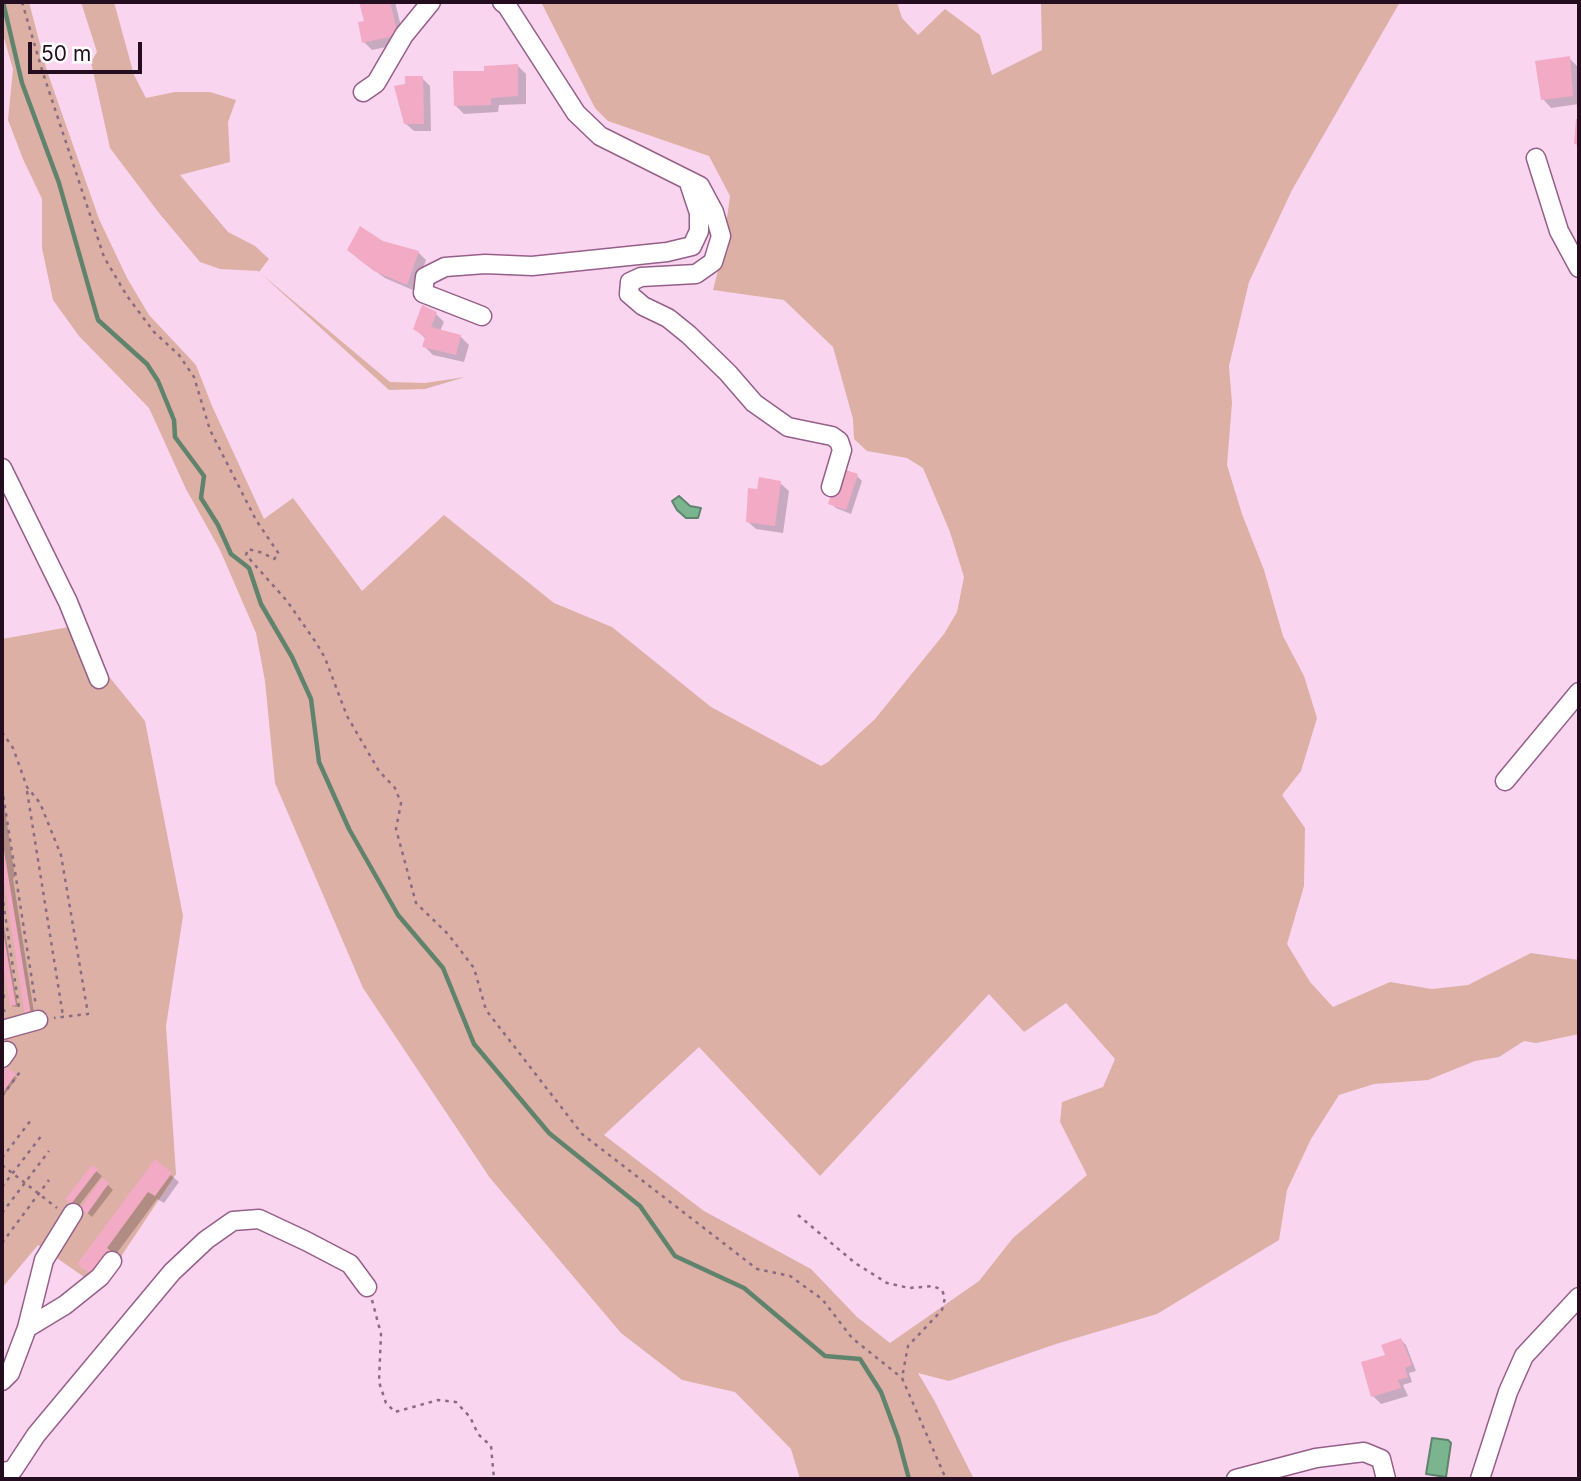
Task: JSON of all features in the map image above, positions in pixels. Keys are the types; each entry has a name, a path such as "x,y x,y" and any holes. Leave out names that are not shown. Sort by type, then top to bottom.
{"street":[{"path":"363,92 376,83 404,35 432,2"},
{"path":"502,2 507,5 576,113 600,136 700,186 714,212 722,236 713,261 696,274 641,277 630,282 629,294 643,306 668,318 689,335 754,403 789,427 832,436 839,441 842,450 831,487"},
{"path":"1535,158 1559,231 1579,268"},
{"path":"482,316 422,293 425,277 445,267 485,264 532,266 667,252 692,246 699,232 699,213 688,180"},
{"path":"2,468 68,602 99,679"},
{"path":"1505,781 1579,692"},
{"path":"2,1030 38,1020"},
{"path":"2,1381 10,1373 27,1328 44,1259 71,1215"},
{"path":"2,1472 13,1470 36,1435 172,1272 206,1240 233,1221 259,1219 306,1241 350,1264 367,1287"},
{"path":"27,1328 65,1305 100,1277 112,1261"},
{"path":"1480,1479 1508,1392 1524,1356 1579,1297"},
{"path":"1236,1479 1317,1458 1364,1451 1381,1459 1386,1479"}],"path":[{"path":"22,2 104,257 127,296 155,332 180,355 194,377 210,430 256,520 279,554 274,559 263,552 248,549 246,555 287,601 326,658 347,716 379,771 395,788 401,803 396,829 416,903 448,934 474,968 486,1010 582,1134 757,1269 790,1276 822,1298 852,1338 902,1378 946,1479"},
{"path":"2,732 13,748 27,788 64,1017"},
{"path":"2,788 38,1020 88,1014 61,855 40,803 27,788"},
{"path":"2,894 19,1008"},
{"path":"2,986 2,999"},
{"path":"2,1096 20,1072"},
{"path":"2,1158 31,1120"},
{"path":"2,1187 42,1135"},
{"path":"2,1213 49,1151"},
{"path":"2,1165 71,1215"},
{"path":"2,1242 49,1180"},
{"path":"798,1215 855,1263 887,1283 909,1288 933,1286 942,1290 945,1298 942,1310 908,1346 902,1378"},
{"path":"367,1287 381,1334 379,1382 386,1403 395,1412 438,1400 456,1402 470,1416 478,1434 491,1446 494,1479"}],"shaded area":[{"path":"2,2 29,2 47,71 99,219 127,278 149,315 196,365 264,519 293,498 362,591 444,515 554,603 612,627 711,707 821,766 875,719 944,634 957,612 964,577 950,532 923,468 907,458 867,451 854,439 853,419 833,347 784,300 713,290 722,255 730,196 709,156 608,121 595,108 541,2 897,2 902,18 918,35 945,9 980,35 992,75 1042,50 1041,2 1400,2 1292,190 1249,282 1229,366 1232,403 1227,465 1242,514 1264,570 1283,636 1304,676 1317,718 1301,771 1282,795 1305,828 1304,886 1287,944 1310,982 1333,1007 1390,982 1432,989 1468,985 1531,953 1579,960 1579,1034 1536,1043 1524,1041 1499,1057 1475,1061 1428,1080 1374,1084 1339,1095 1311,1139 1287,1190 1279,1240 1157,1314 1056,1344 949,1381 918,1373 974,1479 800,1479 791,1449 735,1392 682,1380 621,1333 490,1178 363,988 275,783 265,681 256,633 220,550 186,489 149,408 79,336 53,300 42,248 42,199 8,120 13,69 2,31","holes":["989,994 1024,1032 1066,1003 1115,1059 1103,1087 1062,1102 1060,1122 1087,1175 1013,1238 979,1281 890,1343 857,1317 811,1269 704,1211 604,1135 699,1047 820,1176"]},
{"path":"81,2 114,2 134,75 146,98 175,92 210,92 236,100 228,122 230,162 180,175 228,232 255,246 269,259 259,272 220,269 200,262 110,148 91,62 97,52"},
{"path":"260,273 390,382 425,383 465,377 425,389 389,390"},
{"path":"679,496 690,506 701,508 698,518 686,518 677,510 672,501"},
{"path":"69,627 145,721 183,916 166,1026 176,1174 100,1288 38,1245 2,1288 2,639"},
{"path":"1432,1438 1448,1440 1451,1443 1446,1477 1426,1474"}],"building":[{"path":"359,2 390,2 398,35 362,43 358,22 364,21"},
{"path":"1570,56 1573,96 1541,100 1535,61"},
{"path":"518,64 518,96 491,98 491,105 454,106 453,71 484,71 484,66"},
{"path":"405,76 423,76 424,124 404,124 394,86 405,84"},
{"path":"1576,119 1579,119 1579,145 1574,144"},
{"path":"360,226 383,241 419,251 407,285 374,271 347,250"},
{"path":"422,305 437,312 431,327 461,335 456,355 422,347 425,337 413,329"},
{"path":"840,468 858,474 846,510 828,504"},
{"path":"759,477 781,481 775,526 746,522 748,488 757,489"},
{"path":"2,838 31,1015 25,1016 2,867"},
{"path":"2,926 16,1005 10,1006 2,958"},
{"path":"7,1067 16,1074 2,1094 2,1074"},
{"path":"155,1159 172,1173 155,1196 148,1192 107,1248 111,1251 93,1276 77,1264"},
{"path":"92,1165 98,1169 71,1204 65,1199"},
{"path":"102,1178 109,1183 87,1214 80,1209"},
{"path":"1401,1338 1412,1365 1405,1368 1408,1377 1398,1380 1401,1388 1371,1397 1361,1362 1385,1355 1381,1345"}],"waterway":[{"path":"3,2 22,83 59,183 98,320 147,364 158,381 174,420 175,437 204,476 201,498 218,525 231,554 249,568 261,604 292,657 311,699 319,762 349,829 398,915 443,968 474,1044 549,1133 640,1206 675,1256 744,1288 825,1356 860,1359 881,1392 909,1479"}]}
